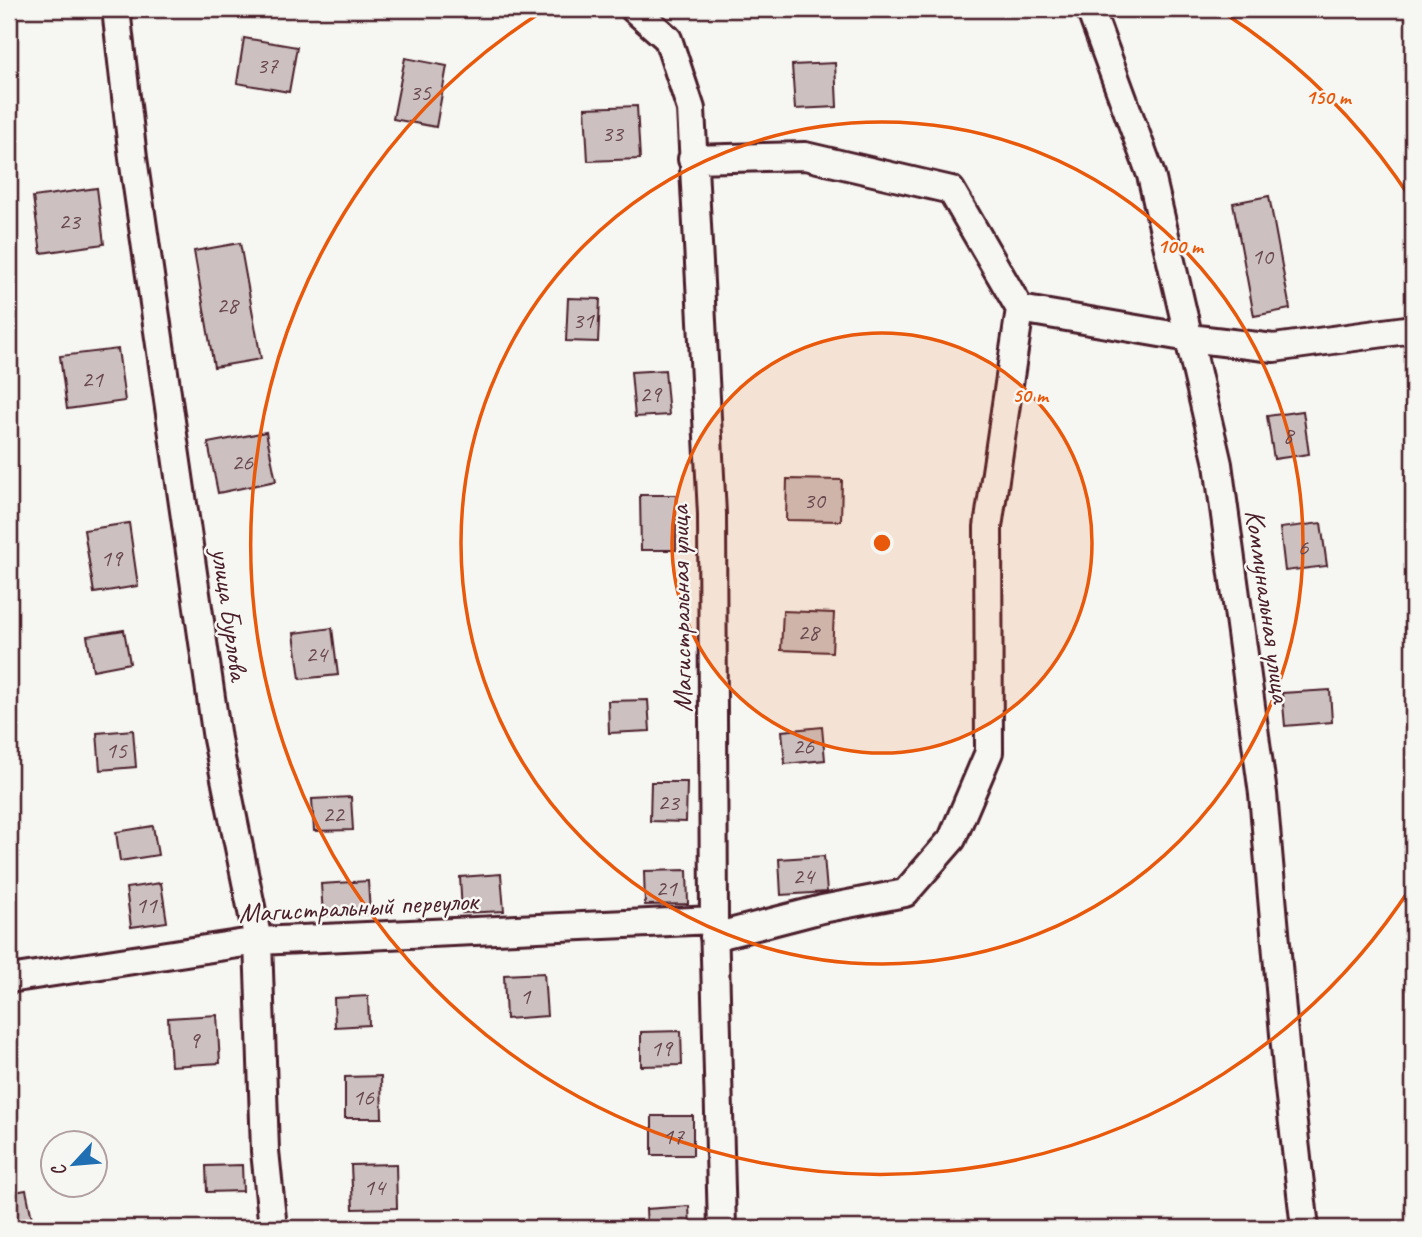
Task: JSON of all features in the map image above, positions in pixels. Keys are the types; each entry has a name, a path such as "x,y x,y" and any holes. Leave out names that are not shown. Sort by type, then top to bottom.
{"street":[{"name":"улица Бурлова","path":"116,9 132,158 217,739 258,941 265,1151 273,1228"},
{"name":"Магистральная улица","path":"634,9 668,39 691,109 712,514 714,929 722,1228"},
{"name":"Коммунальная улица","path":"1090,9 1151,175 1218,464 1263,794 1288,1080 1305,1228"},
{"path":"692,159 804,156 951,190 1020,309 1189,338 1274,348 1413,329"},
{"name":"Магистральный переулок","path":"9,979 258,941 714,929 905,893 952,839 989,752 988,527 1020,309"}],"building":[{"path":"244,38 297,47 289,92 237,83"},
{"path":"405,58 447,66 436,127 393,119"},
{"path":"835,63 837,107 795,109 792,65"},
{"path":"637,106 640,159 588,161 585,108"},
{"path":"97,188 104,244 41,253 33,197"},
{"path":"1269,196 1290,309 1254,316 1233,203"},
{"path":"240,243 261,359 214,367 194,251"},
{"path":"568,298 600,299 598,342 566,341"},
{"path":"118,349 125,401 67,409 60,356"},
{"path":"665,370 669,415 635,417 631,372"},
{"path":"1303,411 1309,454 1274,459 1267,416"},
{"path":"266,432 276,481 218,493 208,443"},
{"path":"787,479 842,480 841,521 786,520"},
{"path":"640,495 676,495 676,550 641,550"},
{"path":"129,523 138,586 94,593 84,530"},
{"path":"1321,523 1327,566 1285,571 1280,528"},
{"path":"783,611 834,613 832,652 781,650"},
{"path":"332,628 338,675 300,679 294,633"},
{"path":"124,630 130,663 93,670 87,636"},
{"path":"1330,690 1332,722 1285,726 1282,693"},
{"path":"648,700 650,731 609,733 608,701"},
{"path":"822,727 825,760 785,764 782,731"},
{"path":"133,730 136,767 100,770 97,733"},
{"path":"651,782 687,782 686,822 650,821"},
{"path":"351,797 353,830 314,831 312,799"},
{"path":"153,826 158,855 120,861 116,832"},
{"path":"824,856 827,892 781,895 779,859"},
{"path":"687,870 688,904 645,905 644,871"},
{"path":"501,874 504,911 462,913 460,877"},
{"path":"368,881 370,914 323,916 321,884"},
{"path":"161,883 167,922 131,927 126,888"},
{"path":"1405,950 1413,950 1413,1006 1407,1006"},
{"path":"544,973 547,1016 506,1019 504,975"},
{"path":"368,996 369,1025 335,1027 334,998"},
{"path":"217,1015 220,1063 171,1066 168,1018"},
{"path":"681,1031 682,1065 641,1066 641,1032"},
{"path":"381,1076 382,1118 345,1118 345,1077"},
{"path":"652,1116 693,1116 693,1155 652,1155"},
{"path":"396,1164 397,1208 353,1209 351,1165"},
{"path":"242,1165 243,1191 207,1192 206,1166"},
{"path":"26,1190 34,1228 9,1228 9,1193"},
{"path":"689,1206 690,1228 647,1228 646,1209"}]}
